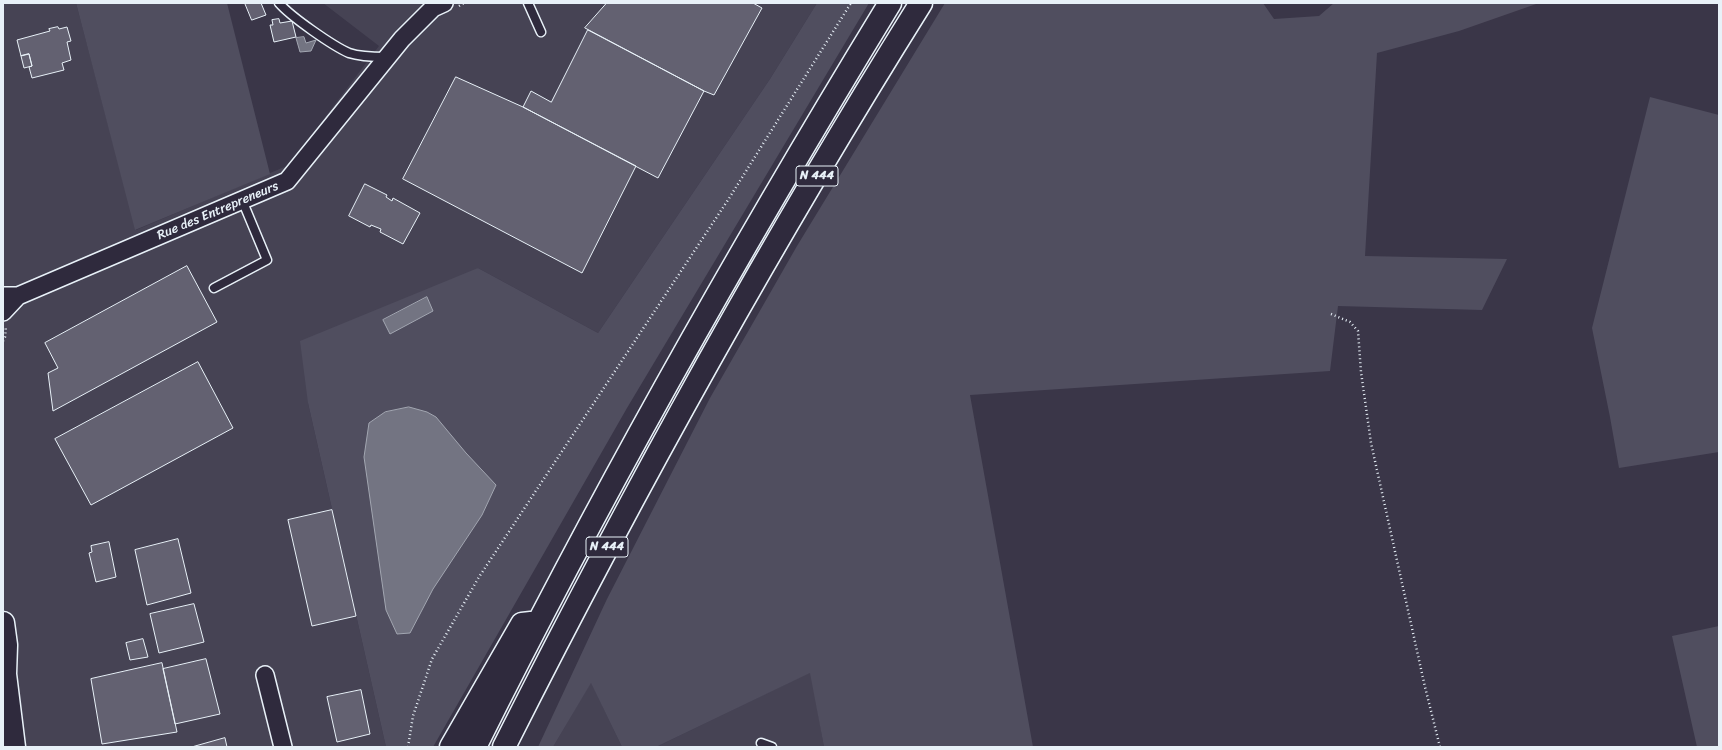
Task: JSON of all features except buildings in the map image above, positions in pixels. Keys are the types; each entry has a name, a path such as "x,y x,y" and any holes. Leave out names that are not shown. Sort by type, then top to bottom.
{"main road":[{"name":"N 444","path":"475,747 538,623 638,436 720,290 829,103 890,3"},
{"name":"N 444","path":"504,747 609,544 716,350 839,138 921,3"},
{"path":"3,623 6,645 6,674 14,747"},
{"path":"451,747 522,624 538,623"},
{"path":"6,645 15,667 29,747"}],"street":[{"name":"Rue des Entrepreneurs","path":"5,318 11,296 287,181 402,39 433,8 444,3"},
{"path":"266,675 283,747"}],"lane":[{"path":"280,3 285,10 318,34 350,53 367,57 387,57"},
{"path":"528,3 541,32"},
{"path":"214,288 267,260 242,200"},
{"path":"760,743 772,747"}],"path":[{"path":"408,747 413,716 432,659 479,577 728,200 851,3"},
{"path":"1332,314 1350,322 1358,331 1361,372 1371,443 1423,679 1440,747"},
{"path":"3,341 5,336 5,318"}],"shaded area":[{"path":"3,3 76,3 136,230 289,165 379,46 323,3 817,3 770,79 598,333 478,268 308,403 386,747 3,747"},
{"path":"76,3 227,3 270,174 135,230"},
{"path":"817,3 869,3 627,408 433,747 386,747 308,403 300,341 478,268 598,333 770,79"},
{"path":"945,3 1263,3 1274,19 1319,16 1334,3 1539,3 1459,31 1377,53 1365,256 1507,259 1482,310 1338,306 1330,371 970,395 1033,747 824,747 810,673 656,747 622,747 591,683 553,747 538,747 607,599 710,398 797,246"},
{"path":"1650,97 1719,115 1719,452 1619,468 1592,328"},
{"path":"1719,626 1719,747 1697,747 1672,636"},
{"path":"811,672 824,747 656,747"},
{"path":"591,682 622,747 553,747"}],"water":[{"path":"304,37 306,43 316,40 311,51 300,52 296,38"},
{"path":"427,297 433,311 390,334 383,320"},
{"path":"409,407 427,412 436,417 466,453 496,485 482,515 433,589 410,633 397,634 386,610 364,457 369,423 385,412"}]}
